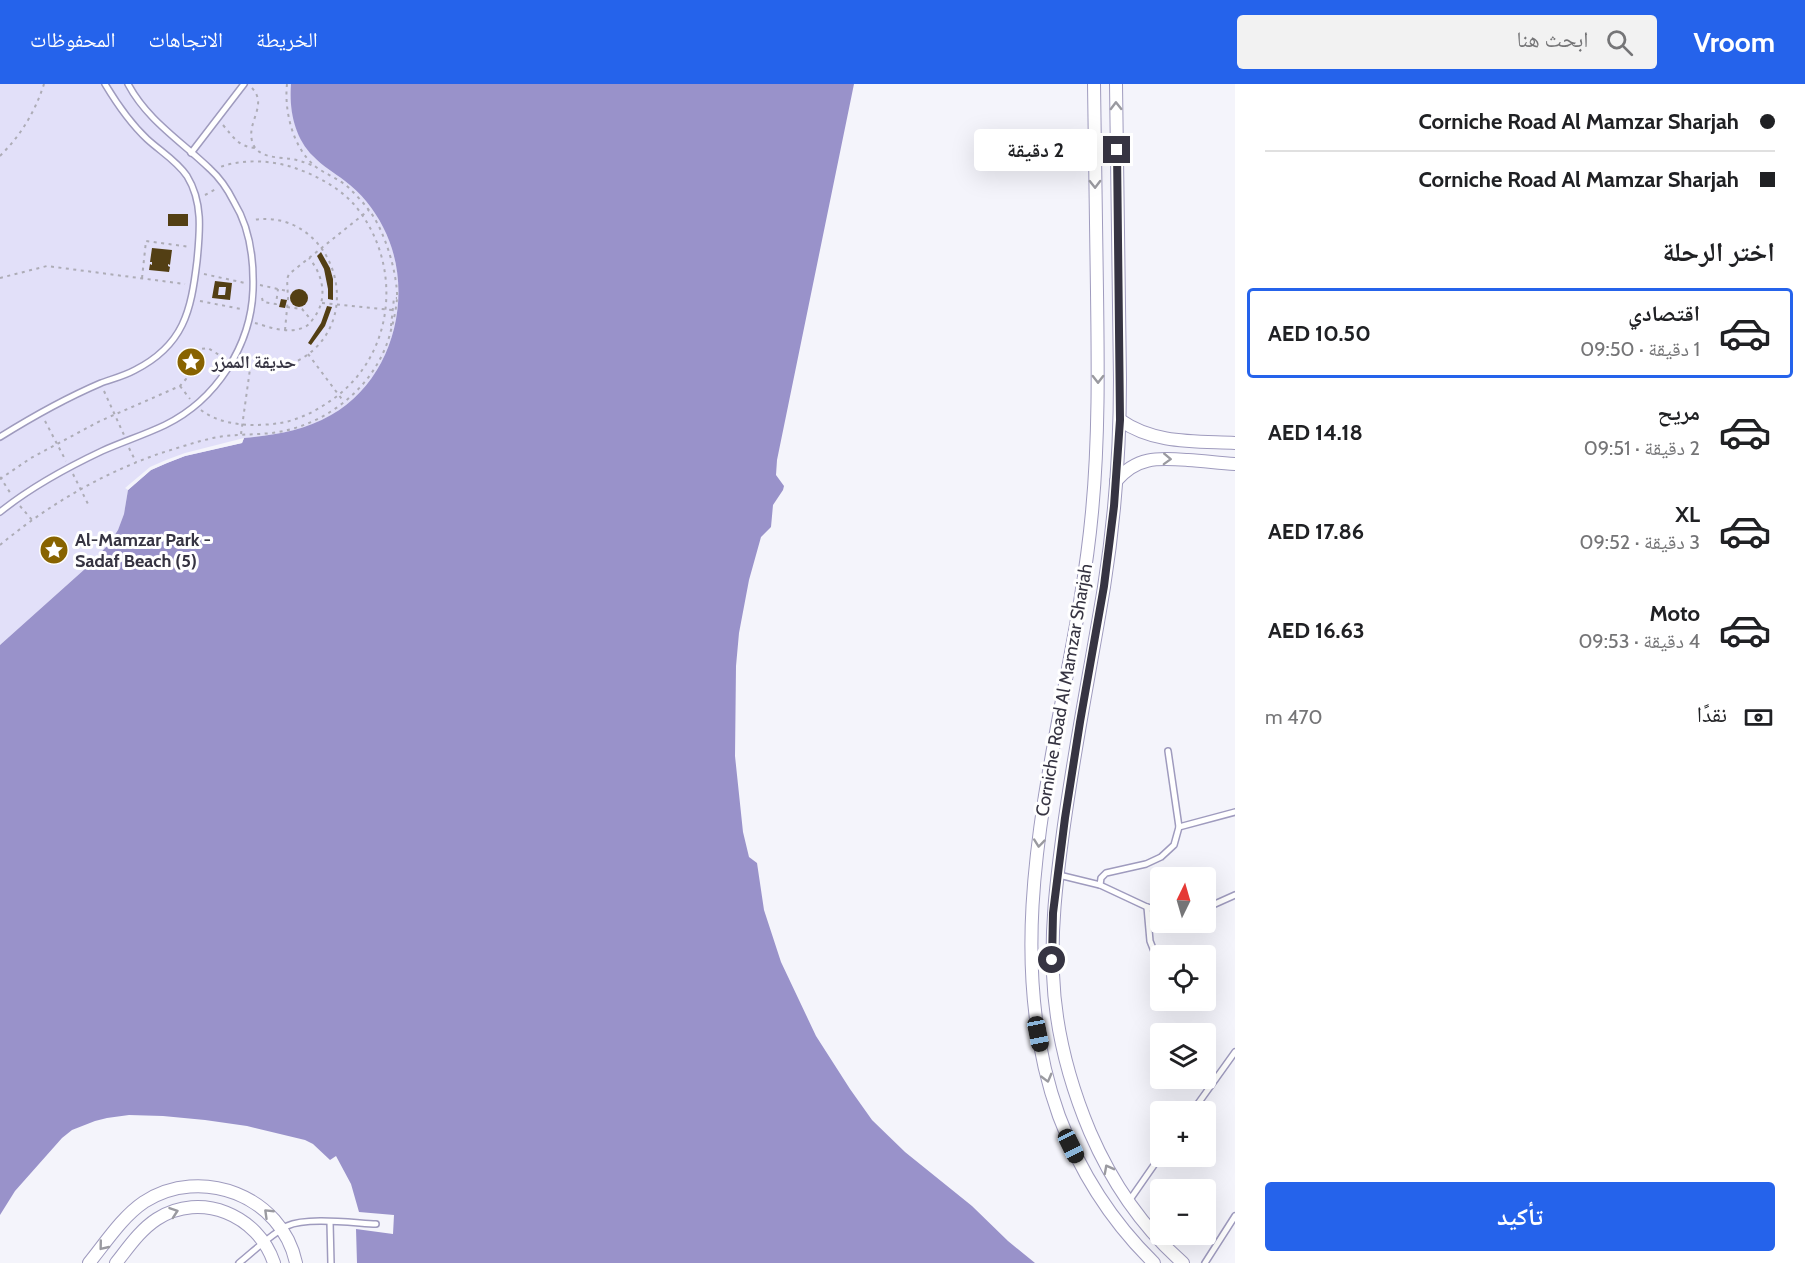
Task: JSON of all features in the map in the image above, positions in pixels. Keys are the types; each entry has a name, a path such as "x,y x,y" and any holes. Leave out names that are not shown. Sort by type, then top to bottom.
{"street":[{"name":"Corniche Road Al Mamzar Sharjah","path":"1094,84 1098,383 1095,481 1087,556 1053,744 1036,871 1032,912 1032,975 1038,1034 1051,1090 1071,1146 1090,1183 1114,1219 1155,1263"},
{"name":"Corniche Road Al Mamzar Sharjah","path":"1116,84 1120,420 1116,481 1104,586 1075,751 1058,875 1053,913 1052,955 1061,1039 1087,1123 1108,1169 1128,1202 1157,1238 1183,1263"},
{"path":"1120,420 1139,431 1160,438 1235,443"},
{"path":"1116,481 1136,465 1152,459 1235,464"},
{"path":"1036,871 1058,875"},
{"path":"89,1263 130,1213 151,1198 175,1188 192,1186 227,1189 258,1204 283,1229 291,1244 296,1263"},
{"path":"116,1263 136,1238 156,1220 192,1207 206,1207 233,1215 245,1222 265,1243 274,1263"}],"lane":[{"path":"0,437 64,400 135,370 156,357 180,330 191,300 200,226 197,199 187,176 129,120 105,84"},
{"path":"0,512 15,500 86,459 177,418 216,384 232,363 249,321 254,284 252,254 244,221 236,204 212,170 149,114 128,84"},
{"path":"191,153 247,85"},
{"path":"1100,885 1101,878 1106,873 1146,864 1166,854 1174,844 1179,827 1168,751"},
{"path":"1179,827 1235,812"},
{"path":"1058,875 1100,885 1150,909"},
{"path":"1216,904 1235,895"},
{"path":"1147,908 1152,945"},
{"path":"1200,1101 1235,1052"},
{"path":"1128,1202 1153,1167"},
{"path":"1205,1263 1235,1216"},
{"path":"239,1263 283,1229 302,1222 376,1224"},
{"path":"330,1222 331,1263"}],"path":[{"path":"0,156 27,123 44,84"},
{"path":"287,84 286,103 291,126 301,149 316,166"},
{"path":"247,85 258,96 259,102 251,134 255,148"},
{"path":"0,545 58,502 106,475 136,462 214,438 272,433 296,428 315,420 344,402 364,384 383,357 397,298 394,273 387,249 378,225 369,210 348,187 316,166 302,161 267,155 255,148 244,147 218,118"},
{"path":"277,164 278,157"},
{"path":"180,386 194,404 213,417 242,424 285,422 311,412 338,395 353,381 372,356 381,334 385,310 386,284 383,261 376,239 351,202 329,184 302,170 255,161 238,162 212,170"},
{"path":"197,199 224,185"},
{"path":"285,330 288,274 369,210"},
{"path":"0,479 48,448 114,414 180,386 186,379 192,360 203,348 208,348 232,363 259,371 279,369 308,354 326,334 331,324 338,292 334,270 321,248 303,230 286,222 264,219 244,221"},
{"path":"142,278 146,241 198,248"},
{"path":"249,321 285,330 301,329 312,321 322,303 321,278 309,258"},
{"path":"0,278 47,266 193,285"},
{"path":"195,273 288,291"},
{"path":"263,286 261,299 264,303 276,304 278,289"},
{"path":"392,326 390,326 394,298 397,298"},
{"path":"191,300 251,311"},
{"path":"322,303 392,310"},
{"path":"287,307 302,309 312,321"},
{"path":"308,354 344,402"},
{"path":"240,435 250,369"},
{"path":"101,383 136,462"}],"shaded area":[{"name":"حديقة الممزر","path":"0,84 291,84 294,123 307,149 320,163 362,196 383,227 393,252 398,278 398,305 393,331 384,356 371,379 353,399 331,415 310,425 278,434 244,438 242,443 128,490 124,514 118,530 108,545 86,568 0,645"},
{"path":"291,84 854,84 777,460 776,475 784,486 773,505 771,527 761,537 749,580 739,633 736,666 735,756 743,832 749,857 757,863 764,910 781,962 816,1036 850,1089 872,1120 905,1152 972,1206 1008,1241 1035,1263 357,1263 356,1229 393,1234 394,1215 359,1212 351,1184 336,1156 330,1160 313,1144 305,1140 247,1126 163,1116 129,1115 107,1118 72,1130 62,1138 15,1191 0,1215 0,645 86,568 108,545 118,530 124,514 128,490 151,470 185,456 242,443 244,438 299,429 331,415 353,399 371,379 384,356 393,331 398,305 398,278 393,252 383,227 362,196 320,163 301,140 292,113"}],"pier":[{"path":"244,438 242,443 185,456 167,463 151,470 128,490 125,488 150,467 166,460"}],"building":[{"path":"168,214 188,214 188,226 168,226"},
{"path":"152,248 172,250 170,265 168,264 169,272 149,270 150,264 152,265 150,262"},
{"path":"321,252 333,279 333,300 328,299 324,269 317,256"},
{"path":"215,281 232,283 230,300 212,298","holes":["219,287 226,287 225,295 218,295"]},
{"path":"299,289 305,292 308,298 305,304 299,307 293,304 290,298 293,292"},
{"path":"281,299 287,300 285,308 279,307"},
{"path":"327,306 332,307 325,326 311,345 308,343 321,323"}],"place":[{"name":"حديقة الممزر","path":"191,362"},
{"name":"Al-Mamzar Park - Sadaf Beach (5)","path":"54,550"}],"route":[{"path":"1052,960 1053,913 1065,818 1104,586 1114,506 1120,420 1117,150"}]}
